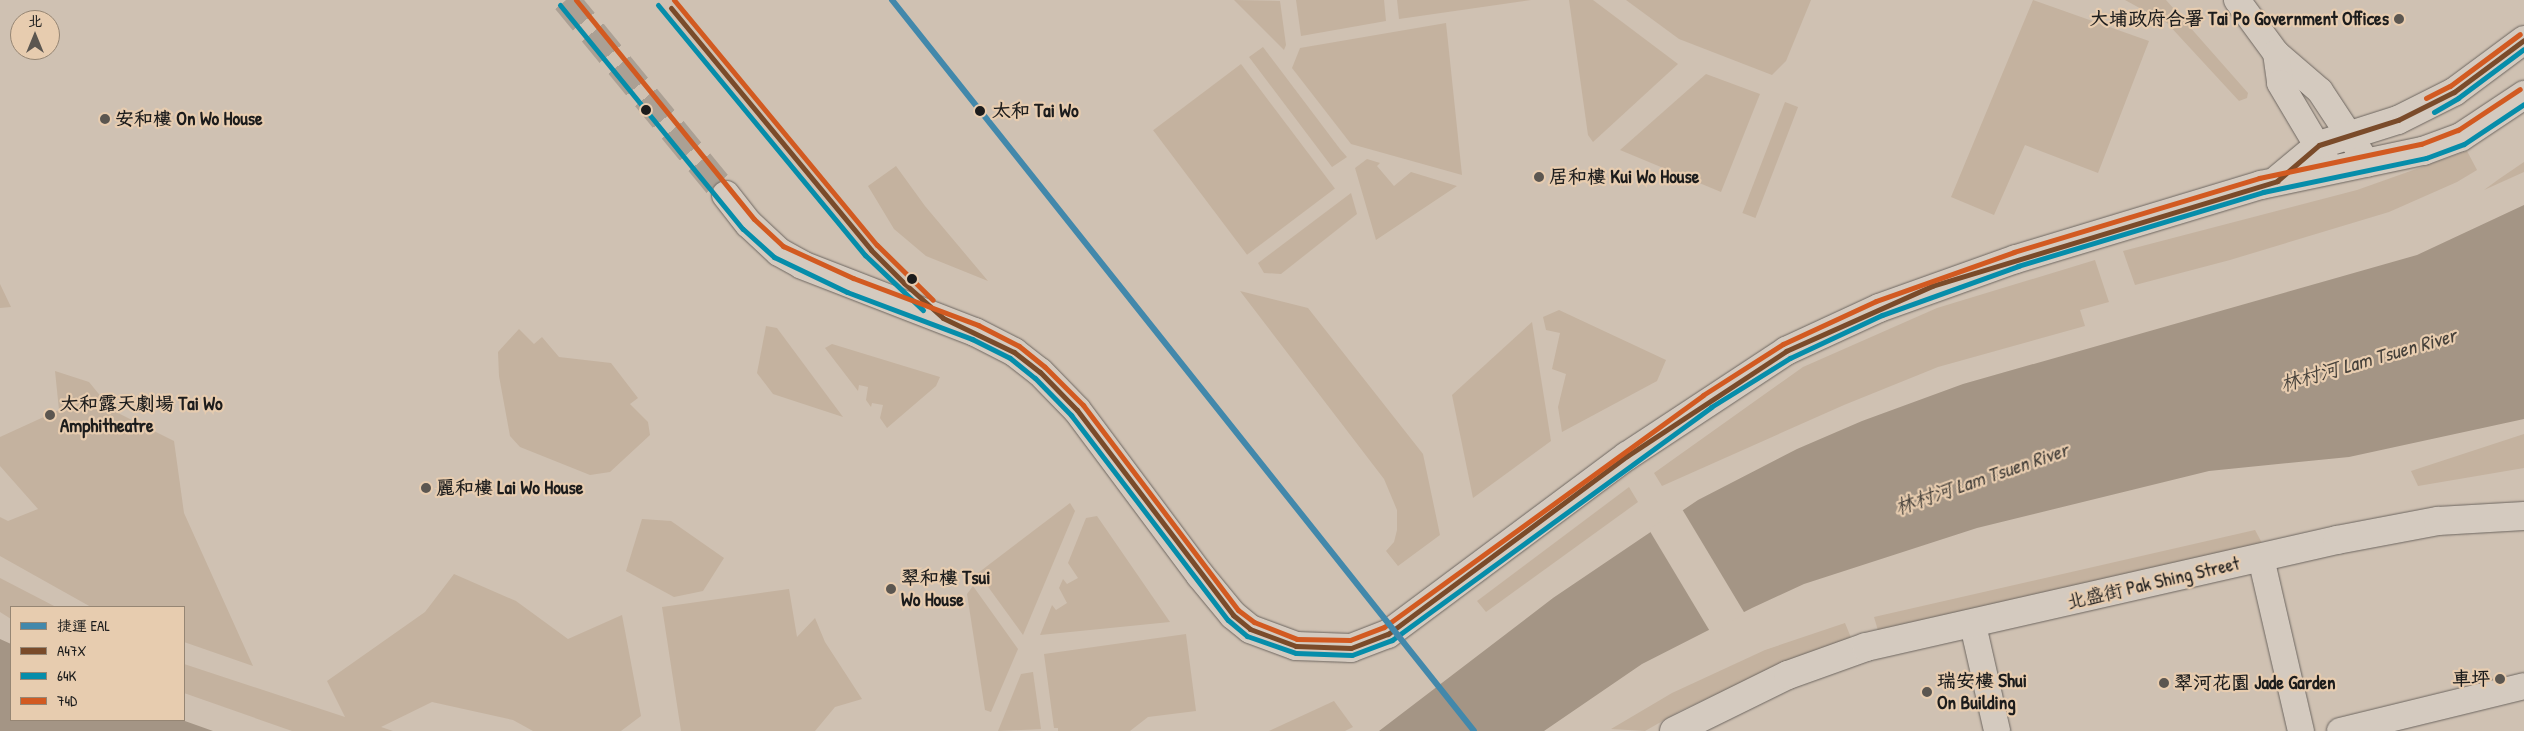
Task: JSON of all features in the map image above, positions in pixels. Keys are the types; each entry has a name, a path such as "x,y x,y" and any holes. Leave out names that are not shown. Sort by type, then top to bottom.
{"street":[{"path":"2237,0 2276,53 2316,86 2368,164"},
{"path":"2277,181 2319,145 2398,120 2454,92 2524,40"},
{"path":"2276,53 2280,83 2319,145 2332,170"},
{"path":"726,195 749,224 779,252 802,265 975,332 1014,352 1040,372 1077,410 1200,575 1233,615 1250,629 1296,646 1351,648 1388,634 1628,456 1786,351 1932,286 2277,181 2368,164 2423,151 2461,137 2524,95"},
{"name":"北盛街 Pak Shing Street","path":"1674,731 1788,675 1866,647 1973,625 2261,558 2438,521 2524,516"},
{"path":"2261,558 2301,731"},
{"path":"1973,625 1997,731"},
{"path":"2340,731 2524,686"}],"shaded area":[{"path":"1234,0 1280,1 1286,45 1284,50"},
{"path":"1296,0 1384,0 1386,21 1301,36"},
{"path":"1397,0 1531,0 1399,19"},
{"path":"1569,0 1593,0 1678,64 1593,142 1588,135"},
{"path":"1626,0 1811,0 1786,61 1772,75 1679,39"},
{"path":"2033,0 2149,41 2098,173 2025,145 1994,215 1951,197"},
{"path":"2125,0 2166,0 2248,93 2247,98 2239,101 2167,23"},
{"path":"1446,23 1462,175 1351,144 1292,68 1300,48"},
{"path":"1263,47 1347,157 1332,167 1249,57"},
{"path":"1241,64 1335,189 1247,255 1153,130"},
{"path":"1706,74 1760,94 1721,192 1620,150"},
{"path":"1785,102 1798,107 1755,218 1742,213"},
{"path":"2467,151 2477,170 2457,182 2389,212 2230,260 2135,285 2123,251 2357,190"},
{"path":"1367,159 1380,163 1377,166 1394,186 1411,172 1457,186 1376,240 1355,168"},
{"path":"2524,162 2524,172 2484,190 2499,179"},
{"path":"896,166 925,206 988,281 926,256 894,229 868,186"},
{"path":"1351,193 1357,214 1281,274 1264,273 1258,263"},
{"path":"2095,260 2109,302 2080,310 2085,326 1938,367 1844,405 1662,486 1654,473 1803,367 1937,308"},
{"path":"0,284 11,307 0,308"},
{"path":"1240,291 1308,308 1423,454 1440,535 1398,566 1386,551 1394,542 1397,530 1397,510 1384,479"},
{"path":"1559,310 1666,360 1657,381 1562,432 1558,407 1566,374 1552,369 1560,333 1546,330 1543,317"},
{"path":"1532,322 1551,441 1473,498 1452,395"},
{"path":"766,326 777,328 843,417 773,394 757,373"},
{"path":"519,329 534,344 542,337 559,357 611,363 638,398 630,404 648,422 650,435 610,472 590,475 520,447 510,436 499,376 498,352"},
{"path":"832,344 940,377 936,386 887,428 880,418 883,405 872,403 871,407 866,400 868,387 859,385 858,391 825,348"},
{"path":"55,371 89,382 112,410 174,441 184,513 253,666 185,642 185,606 89,606 0,556 0,517 8,521 38,509 0,466 0,437 59,410"},
{"path":"2524,434 2524,468 2418,486 2411,471"},
{"path":"1629,487 1638,502 1486,612 1477,601"},
{"path":"1070,503 1075,511 1023,635 978,573"},
{"path":"1097,516 1170,622 1040,635 1052,605 1056,610 1067,603 1059,588 1063,579 1067,584 1078,578 1068,563 1086,518"},
{"path":"642,519 671,521 724,558 703,591 674,597 626,571"},
{"path":"2255,530 2262,543 1879,634 1874,617"},
{"path":"454,574 516,601 568,639 622,615 641,716 621,731 533,731 513,720 432,702 381,727 393,731 292,731 185,693 185,664 345,717 327,681 425,612"},
{"path":"0,578 54,606 10,606 10,618 0,612"},
{"path":"973,586 1018,649 991,712 985,710 967,594"},
{"path":"789,589 797,637 815,618 825,642 862,699 835,707 815,731 681,731 662,607"},
{"path":"1845,623 1852,640 1756,676 1680,711 1645,731 1611,729 1672,693 1765,650"},
{"path":"1186,634 1196,711 1148,717 1130,731 1058,731 1058,728 1054,728 1044,654"},
{"path":"1033,672 1041,729 998,731 1021,674"},
{"path":"1334,701 1353,727 1345,731 1269,731"}],"water":[{"name":"林村河 Lam Tsuen River","path":"2524,205 2524,419 2349,457 2209,471 1977,528 1804,584 1752,608 1642,664 1544,731 1379,731 1553,598 1698,500 1797,449 1862,421 1963,384 2417,255"},
{"path":"0,639 10,644 10,721 185,721 213,731 0,731"}],"pier":[{"path":"1682,509 1745,614 1711,634 1649,529"}],"tunnel":[{"path":"566,0 726,195"}],"metro line":[{"name":"EAL","path":"892,0 1474,731"}],"transit line":[{"name":"74D","path":"576,0 754,219 783,246 853,278 978,325 1019,346 1045,367 1083,405 1238,610 1254,622 1297,639 1350,640 1384,627 1703,395 1783,344 1876,301 2014,252 2259,178 2421,144 2458,130 2520,89"},
{"name":"74D","path":"674,0 877,245 933,300"},
{"name":"64K","path":"560,5 743,229 774,257 847,292 972,339 1010,358 1035,378 1071,415 1228,620 1247,636 1296,653 1352,655 1392,640 1711,407 1790,358 1882,315 2018,266 2263,192 2426,158 2464,144 2524,104"},
{"name":"64K","path":"658,5 865,255 923,310"},
{"name":"A47X","path":"671,8 871,250 904,283 943,318 1014,352 1040,372 1077,410 1233,615 1250,629 1296,646 1351,648 1388,634 1627,456 1786,351 1932,286 2277,181 2319,145 2398,120 2454,92 2524,40"},
{"name":"74D","path":"2426,98 2450,86 2520,34"},
{"name":"64K","path":"2434,112 2458,98 2524,49"}],"place":[{"name":"大埔政府合署 Tai Po Government Offices","path":"2399,19"},
{"name":"太和 Tai Wo","path":"980,111"},
{"name":"安和樓 On Wo House","path":"105,119"},
{"name":"居和樓 Kui Wo House","path":"1539,177"},
{"name":"太和露天劇場 Tai Wo Amphitheatre","path":"50,415"},
{"name":"麗和樓 Lai Wo House","path":"426,488"},
{"name":"翠和樓 Tsui Wo House","path":"891,589"},
{"name":"車坪","path":"2500,679"},
{"name":"翠河花園 Jade Garden","path":"2164,683"},
{"name":"瑞安樓 Shui On Building","path":"1927,692"}]}
